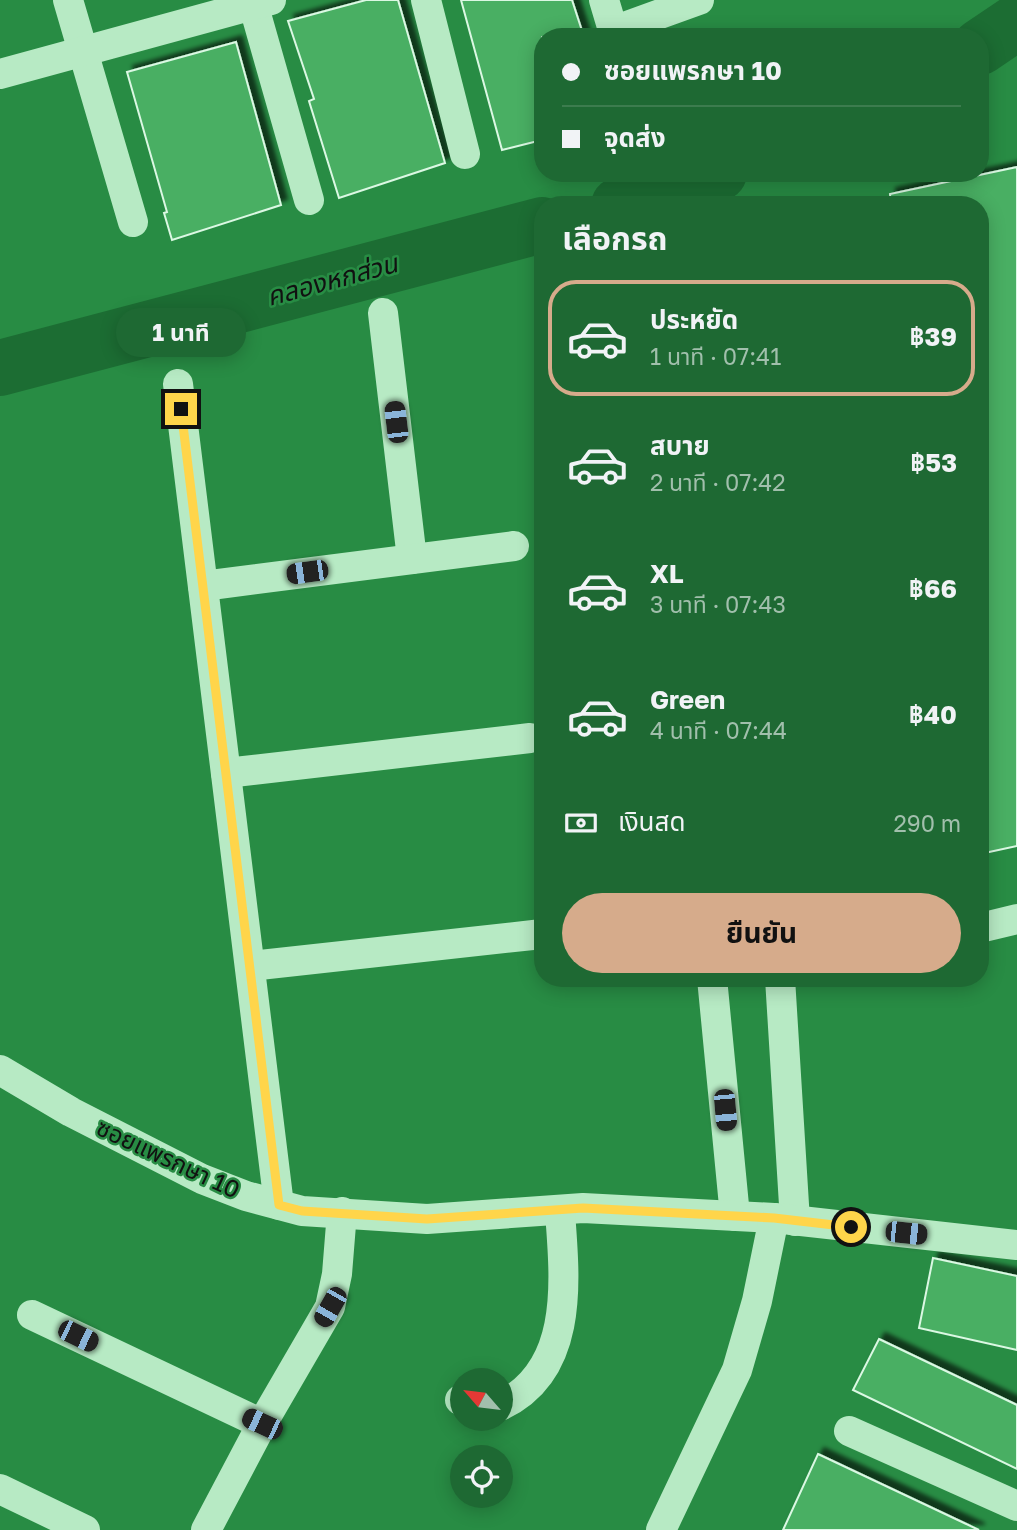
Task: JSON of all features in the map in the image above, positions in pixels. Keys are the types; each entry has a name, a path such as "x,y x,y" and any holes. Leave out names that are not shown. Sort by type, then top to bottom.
{"street":[{"path":"68,0 133,222"},
{"path":"426,0 465,155"},
{"path":"604,0 612,28"},
{"path":"629,28 699,0"},
{"path":"0,74 259,1 309,200"},
{"path":"383,313 412,559"},
{"path":"178,384 279,1205"},
{"path":"203,586 514,546"},
{"path":"226,773 530,738"},
{"path":"989,926 1017,919"},
{"path":"250,966 534,935"},
{"path":"713,987 735,1216"},
{"path":"661,1530 737,1370 784,1219 780,987"},
{"name":"ซอยแพรกษา 10","path":"0,1070 71,1112 202,1179 246,1196 302,1211 427,1219 561,1212 583,1208 784,1219 1017,1245"},
{"path":"206,1530 262,1424 330,1307 337,1274 342,1212"},
{"path":"513,1398 524,1392 549,1360 559,1330 565,1283 561,1212"},
{"path":"32,1315 262,1424"},
{"path":"849,1431 1017,1506"},
{"path":"0,1489 85,1530"}],"building":[{"path":"366,0 398,0 445,163 339,198 309,101 314,99 288,21"},
{"path":"461,0 572,0 581,28 534,28 534,142 502,150"},
{"path":"236,42 281,205 172,240 164,213 167,212 127,72"},
{"path":"1017,167 1017,846 989,852 989,196 890,194 946,182 989,182 989,173"},
{"path":"933,1258 1017,1276 1017,1350 919,1328"},
{"path":"879,1339 1017,1405 1017,1469 853,1390"},
{"path":"818,1454 979,1530 783,1530"}],"waterway":[{"name":"คลองหกส่วน","path":"989,41 1017,22"},
{"name":"คลองหกส่วน","path":"647,196 691,182"},
{"name":"คลองหกส่วน","path":"0,368 534,227"}],"route":[{"path":"181,409 279,1205 302,1211 357,1212 427,1219 561,1212 583,1208 774,1218 851,1227"}]}
